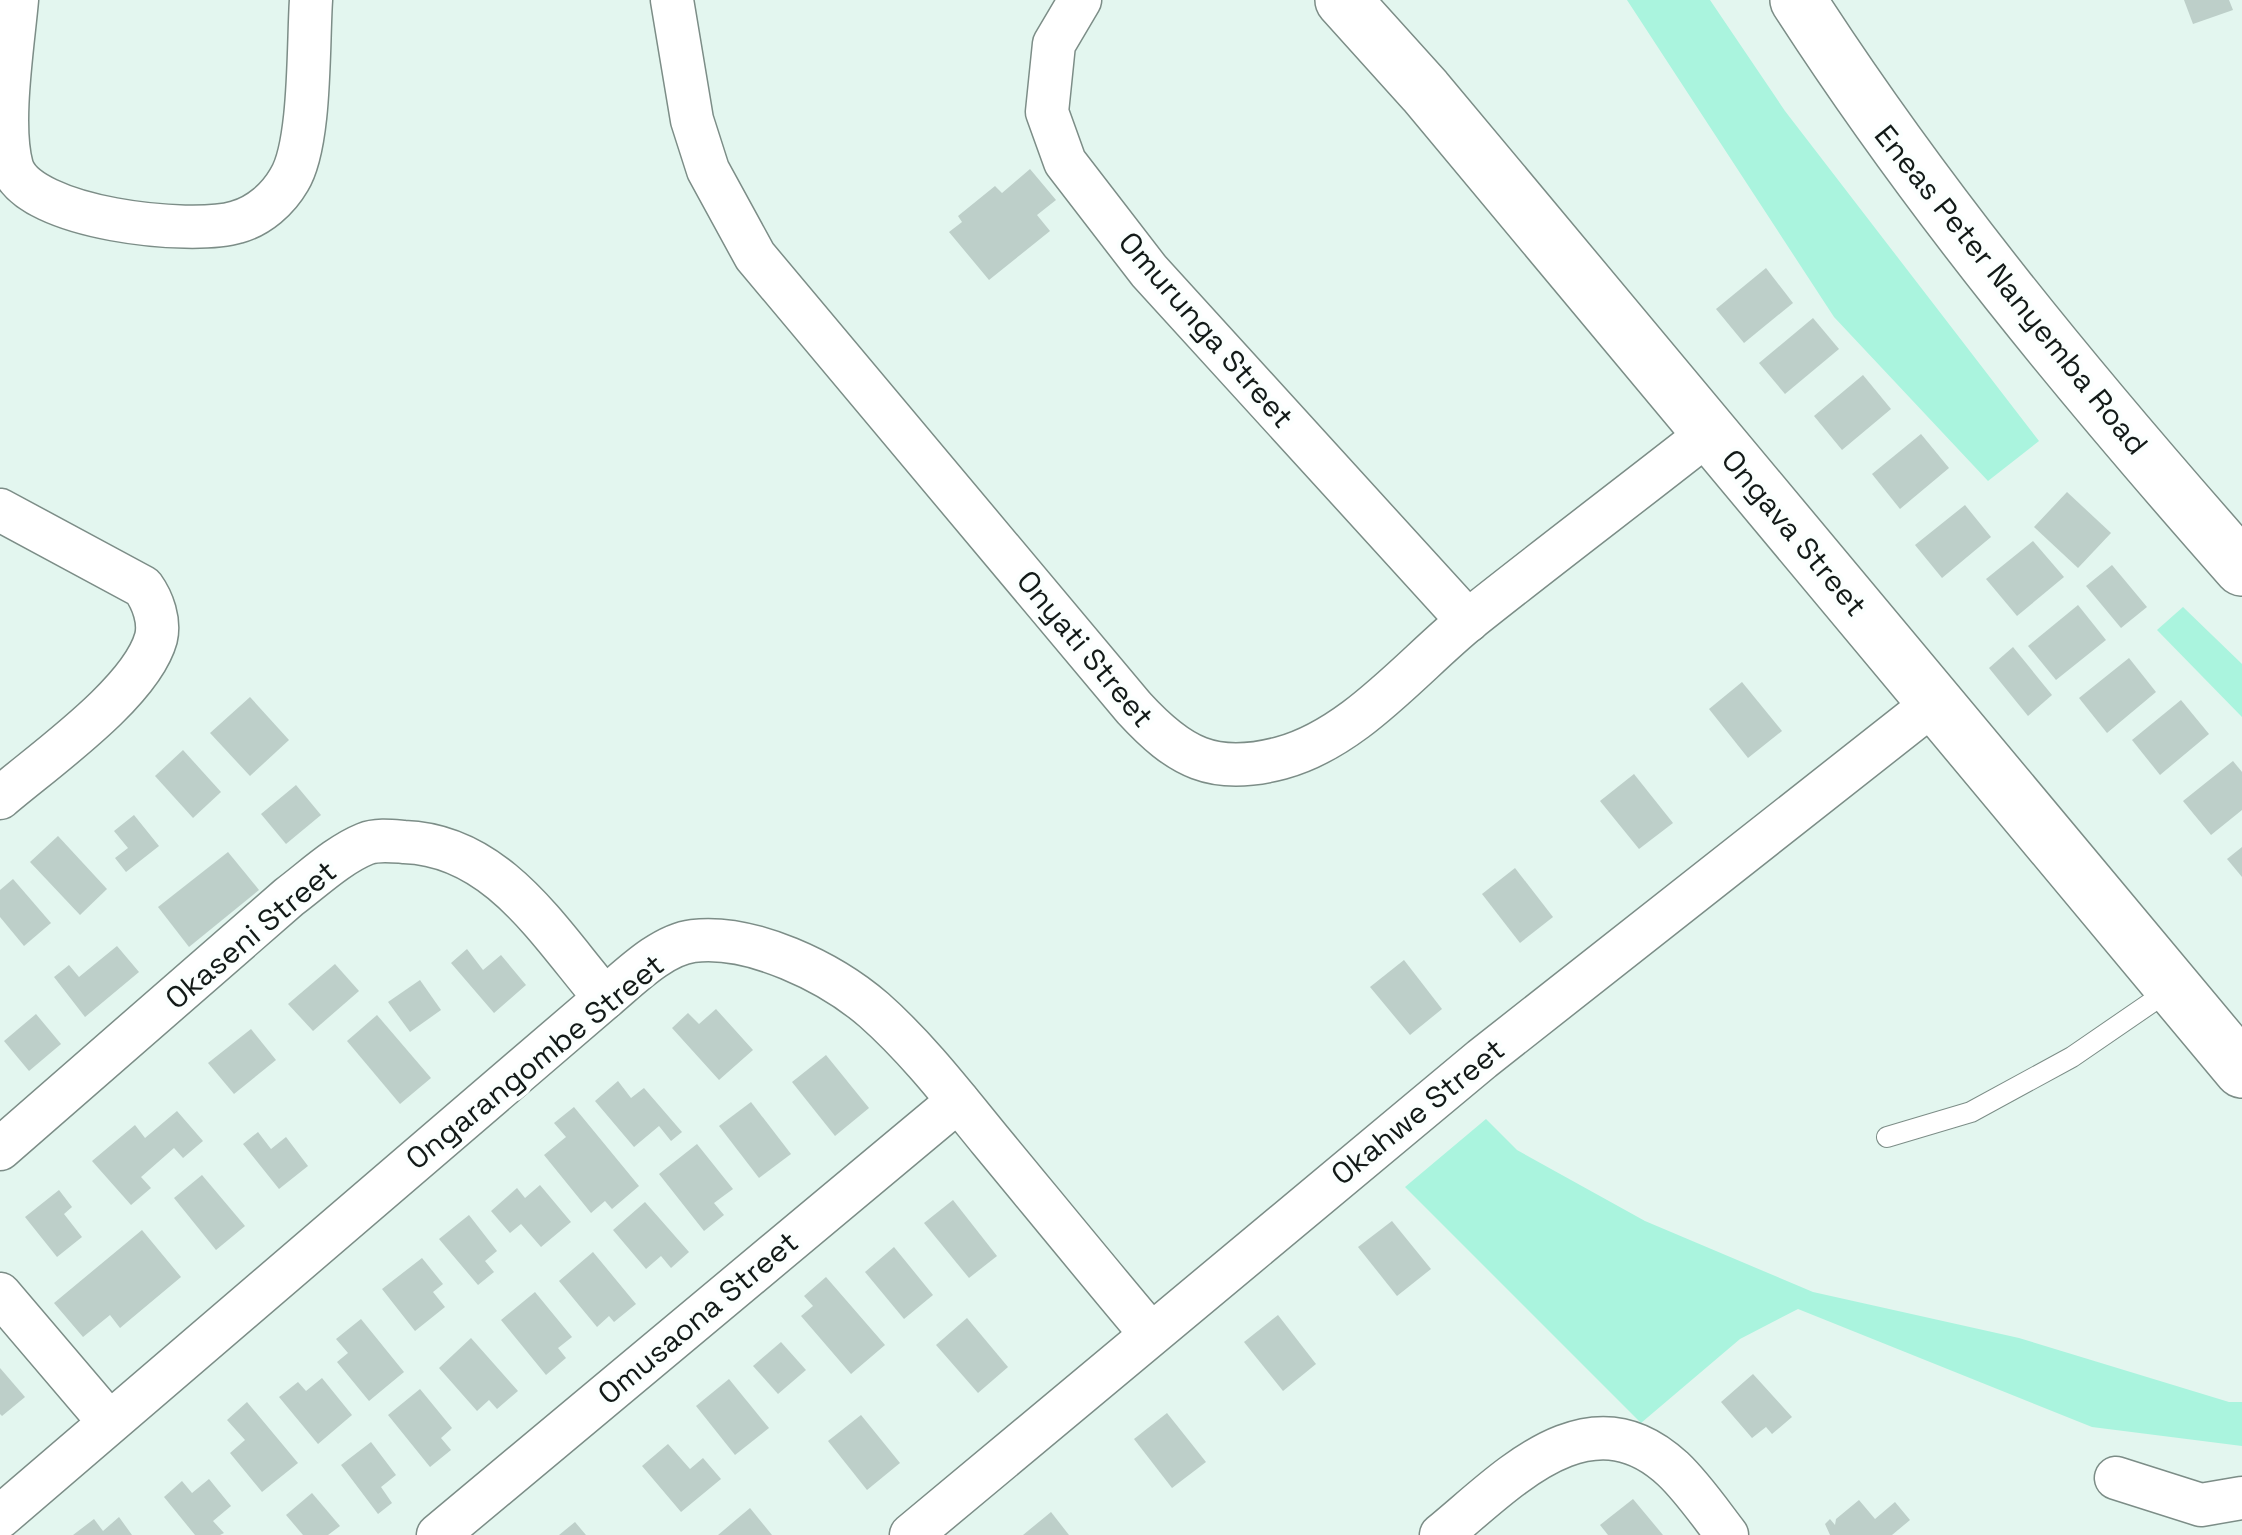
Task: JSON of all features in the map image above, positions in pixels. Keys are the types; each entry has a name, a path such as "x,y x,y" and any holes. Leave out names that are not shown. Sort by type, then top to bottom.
{"street":[{"path":"16,0 8,127 12,168 28,190 52,204 104,217 174,224 233,224 253,217 288,182 300,158 311,0"},
{"name":"Onyati Street","path":"672,0 692,120 708,170 755,256 1166,743 1192,759 1211,763 1278,759 1308,749 1342,727 1468,621 1710,432"},
{"name":"Omurunga Street","path":"1080,0 1054,44 1047,112 1065,162 1149,271 1468,621"},
{"name":"Ongava Street","path":"1343,0 1710,432 2242,1070"},
{"name":"Eneas Peter Nanyemba Road","path":"1798,0 1877,123 1998,282 2242,568"},
{"path":"0,510 143,587 157,624 152,648 128,684 0,798"},
{"name":"Okahwe Street","path":"911,1535 1482,1059 1934,703"},
{"name":"Okaseni Street","path":"0,1149 289,897 365,844 419,842 460,852 503,880 605,998"},
{"name":"Ongarangombe Street","path":"0,1517 605,998 656,958 689,941 727,940 765,951 829,980 872,1008 958,1101 1150,1334"},
{"name":"Omusaona Street","path":"438,1535 958,1101"},
{"path":"0,1294 109,1422"},
{"path":"1441,1535 1524,1468 1558,1446 1598,1437 1657,1456 1726,1535"},
{"path":"2116,1478 2201,1505 2242,1498"}],"lane":[{"path":"1887,1137 1970,1112 2072,1058 2174,987"}],"green space":[{"path":"1627,0 1710,0 1785,111 2039,441 1988,481 1834,317"},
{"path":"2183,607 2242,664 2242,717 2157,630"},
{"path":"1486,1119 1517,1150 1645,1221 1813,1292 2019,1338 2229,1402 2242,1402 2242,1446 2092,1427 1798,1309 1740,1339 1641,1423 1405,1187"}],"building":[{"path":"2184,0 2229,0 2233,10 2193,24"},
{"path":"1030,169 1056,200 1037,215 1050,231 989,280 949,232 962,222 958,216 995,186 1002,193"},
{"path":"1766,268 1793,303 1744,343 1716,309"},
{"path":"1813,318 1839,349 1785,394 1759,363"},
{"path":"1863,375 1891,409 1842,450 1814,416"},
{"path":"1921,434 1949,468 1900,509 1872,474"},
{"path":"2067,492 2111,533 2078,568 2034,527"},
{"path":"1965,505 1991,537 1942,578 1915,545"},
{"path":"2033,541 2064,577 2017,616 1986,579"},
{"path":"2112,565 2147,607 2121,628 2086,586"},
{"path":"2078,605 2106,640 2056,680 2028,646"},
{"path":"2013,647 2052,695 2028,716 1989,668"},
{"path":"2129,658 2156,692 2107,733 2079,698"},
{"path":"1742,682 1782,731 1748,758 1709,709"},
{"path":"250,697 289,740 250,776 210,733"},
{"path":"2181,700 2209,734 2160,775 2132,740"},
{"path":"183,750 221,792 193,818 155,776"},
{"path":"2233,761 2242,772 2242,810 2211,835 2183,801"},
{"path":"1634,774 1673,823 1639,849 1600,801"},
{"path":"296,785 321,815 286,844 261,814"},
{"path":"134,815 159,846 126,872 115,858 128,848 114,831"},
{"path":"58,836 107,889 80,915 30,862"},
{"path":"2242,847 2242,877 2227,859"},
{"path":"228,852 259,890 189,947 158,907"},
{"path":"1515,868 1553,917 1520,943 1482,894"},
{"path":"13,879 51,923 24,946 0,917 0,890"},
{"path":"117,946 139,972 85,1017 54,977 69,965 79,977"},
{"path":"467,949 483,970 501,955 526,985 494,1013 451,963"},
{"path":"1404,960 1442,1009 1410,1035 1370,987"},
{"path":"335,964 359,991 313,1031 288,1004"},
{"path":"420,980 441,1010 410,1032 388,1002"},
{"path":"716,1009 753,1050 719,1080 672,1028 688,1013 699,1024"},
{"path":"36,1014 61,1044 29,1071 4,1041"},
{"path":"377,1015 431,1078 400,1104 347,1041"},
{"path":"251,1029 276,1060 234,1094 208,1063"},
{"path":"826,1055 869,1108 835,1136 792,1082"},
{"path":"618,1081 631,1098 644,1088 682,1132 671,1141 659,1126 634,1147 595,1101"},
{"path":"751,1102 791,1154 759,1178 719,1126"},
{"path":"574,1107 639,1186 612,1209 605,1201 591,1213 544,1155 566,1137 554,1123"},
{"path":"177,1111 203,1141 183,1158 174,1148 141,1177 151,1188 131,1205 92,1161 135,1125 145,1138"},
{"path":"258,1132 271,1149 286,1137 308,1166 279,1189 243,1144"},
{"path":"697,1144 733,1189 714,1203 724,1215 704,1231 659,1174"},
{"path":"202,1175 245,1226 216,1250 174,1198"},
{"path":"540,1185 571,1222 541,1247 521,1224 510,1233 491,1211 517,1188 525,1198"},
{"path":"59,1190 72,1207 64,1214 82,1237 57,1257 25,1217"},
{"path":"953,1200 997,1256 969,1278 924,1223"},
{"path":"645,1202 689,1252 671,1268 661,1256 646,1269 613,1230"},
{"path":"469,1215 497,1251 485,1261 494,1272 478,1285 439,1239"},
{"path":"1392,1221 1431,1269 1397,1296 1358,1247"},
{"path":"142,1230 181,1277 120,1328 110,1315 83,1337 54,1303"},
{"path":"894,1247 933,1295 904,1319 865,1272"},
{"path":"593,1252 636,1304 614,1322 609,1316 597,1327 559,1281"},
{"path":"422,1258 443,1284 433,1292 445,1307 415,1331 382,1289"},
{"path":"826,1277 885,1345 851,1374 801,1316 813,1306 804,1296"},
{"path":"535,1292 572,1337 558,1348 566,1358 546,1375 501,1320"},
{"path":"1278,1315 1316,1364 1283,1391 1244,1342"},
{"path":"967,1318 1008,1367 978,1393 936,1345"},
{"path":"361,1319 404,1372 369,1401 337,1362 348,1353 336,1339"},
{"path":"471,1338 518,1391 497,1409 489,1400 477,1411 439,1368"},
{"path":"781,1342 806,1370 778,1394 753,1366"},
{"path":"0,1368 25,1397 2,1416 0,1414"},
{"path":"1753,1374 1792,1417 1772,1434 1766,1427 1752,1438 1721,1402"},
{"path":"322,1378 352,1415 318,1444 279,1397 298,1382 306,1391"},
{"path":"729,1379 769,1428 735,1455 696,1406"},
{"path":"420,1389 452,1428 441,1438 451,1450 430,1467 388,1415"},
{"path":"247,1402 298,1463 262,1492 230,1453 245,1440 227,1420"},
{"path":"1167,1413 1206,1462 1172,1488 1134,1439"},
{"path":"861,1415 900,1463 867,1490 828,1441"},
{"path":"371,1442 396,1475 381,1487 392,1503 378,1514 341,1465"},
{"path":"668,1444 690,1469 703,1458 721,1479 681,1512 642,1466"},
{"path":"209,1479 231,1506 213,1521 224,1533 195,1535 164,1497 182,1481 192,1493"},
{"path":"312,1493 340,1526 328,1535 303,1535 286,1515"},
{"path":"1633,1499 1663,1535 1608,1535 1600,1525"},
{"path":"1859,1500 1875,1519 1895,1502 1910,1520 1892,1535 1830,1535 1825,1524 1830,1519 1835,1525 1836,1519"},
{"path":"750,1508 772,1535 718,1535"},
{"path":"1051,1512 1069,1535 1023,1535"},
{"path":"119,1517 132,1535 73,1535 94,1519 103,1531"},
{"path":"575,1522 586,1535 559,1535"}]}
